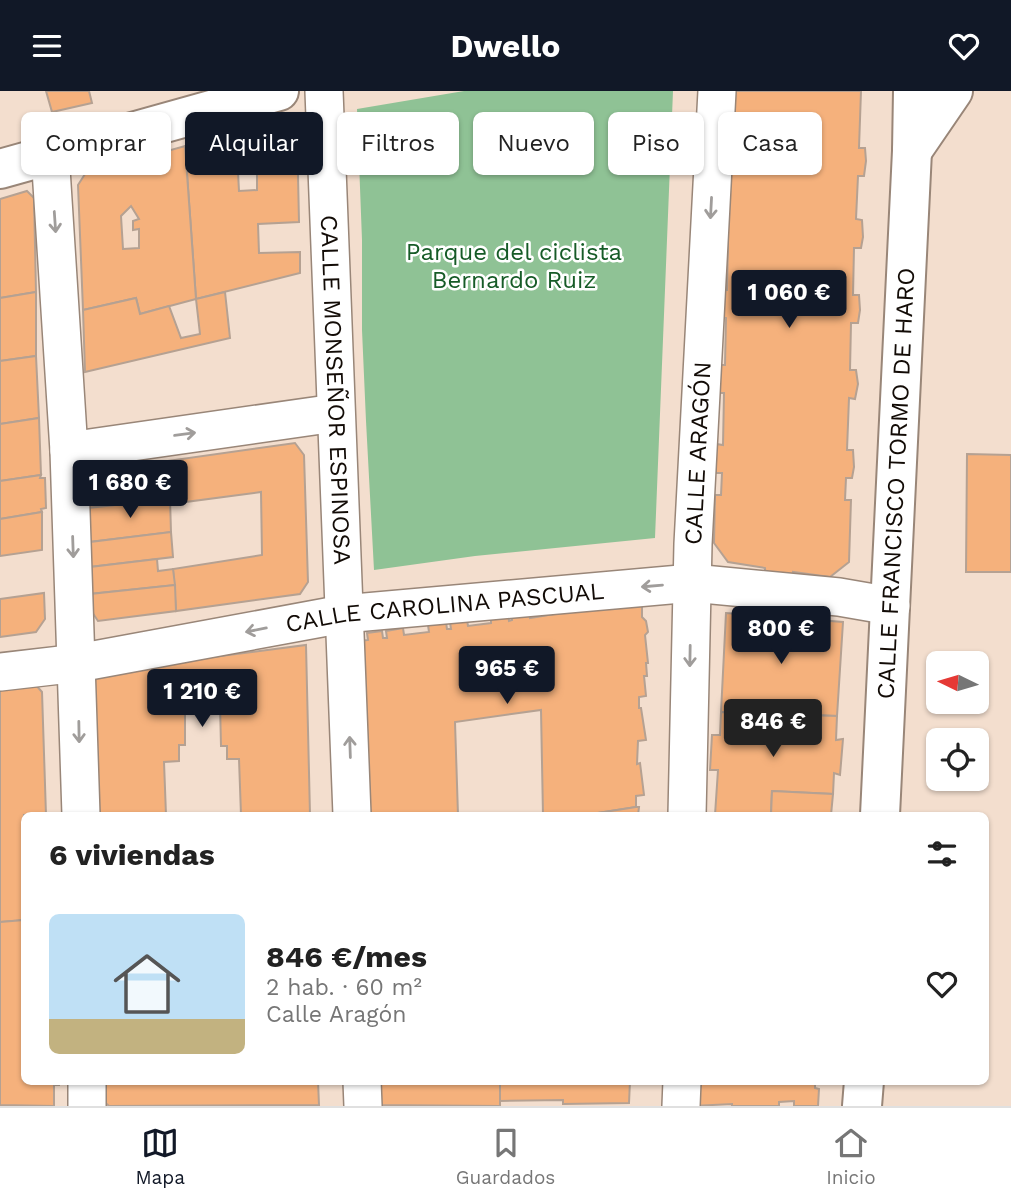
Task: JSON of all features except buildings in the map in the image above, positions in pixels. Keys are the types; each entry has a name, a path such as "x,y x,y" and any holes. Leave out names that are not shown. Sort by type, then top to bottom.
{"street":[{"path":"171,120 279,91"},
{"name":"CALLE MONSEÑOR ESPINOSA","path":"324,91 352,812"},
{"name":"CALLE ARAGÓN","path":"687,812 692,583 717,91"},
{"name":"CALLE FRANCISCO TORMO DE HARO","path":"880,812 913,91"},
{"path":"912,151 953,91"},
{"path":"0,169 21,162"},
{"path":"51,175 69,451 81,812"},
{"path":"69,451 335,413"},
{"name":"CALLE CAROLINA PASCUAL","path":"0,672 78,663 343,614 692,583 839,597 891,605"},
{"path":"87,1085 87,1106"},
{"path":"362,1085 363,1106"},
{"path":"681,1106 682,1085"},
{"path":"862,1106 864,1085"}],"green space":[{"name":"Parque del ciclista Bernardo Ruiz","path":"464,91 673,91 672,112 608,112 608,175 670,175 655,538 475,556 374,570 362,330 360,175 459,175 459,112 357,112 357,109"}]}
